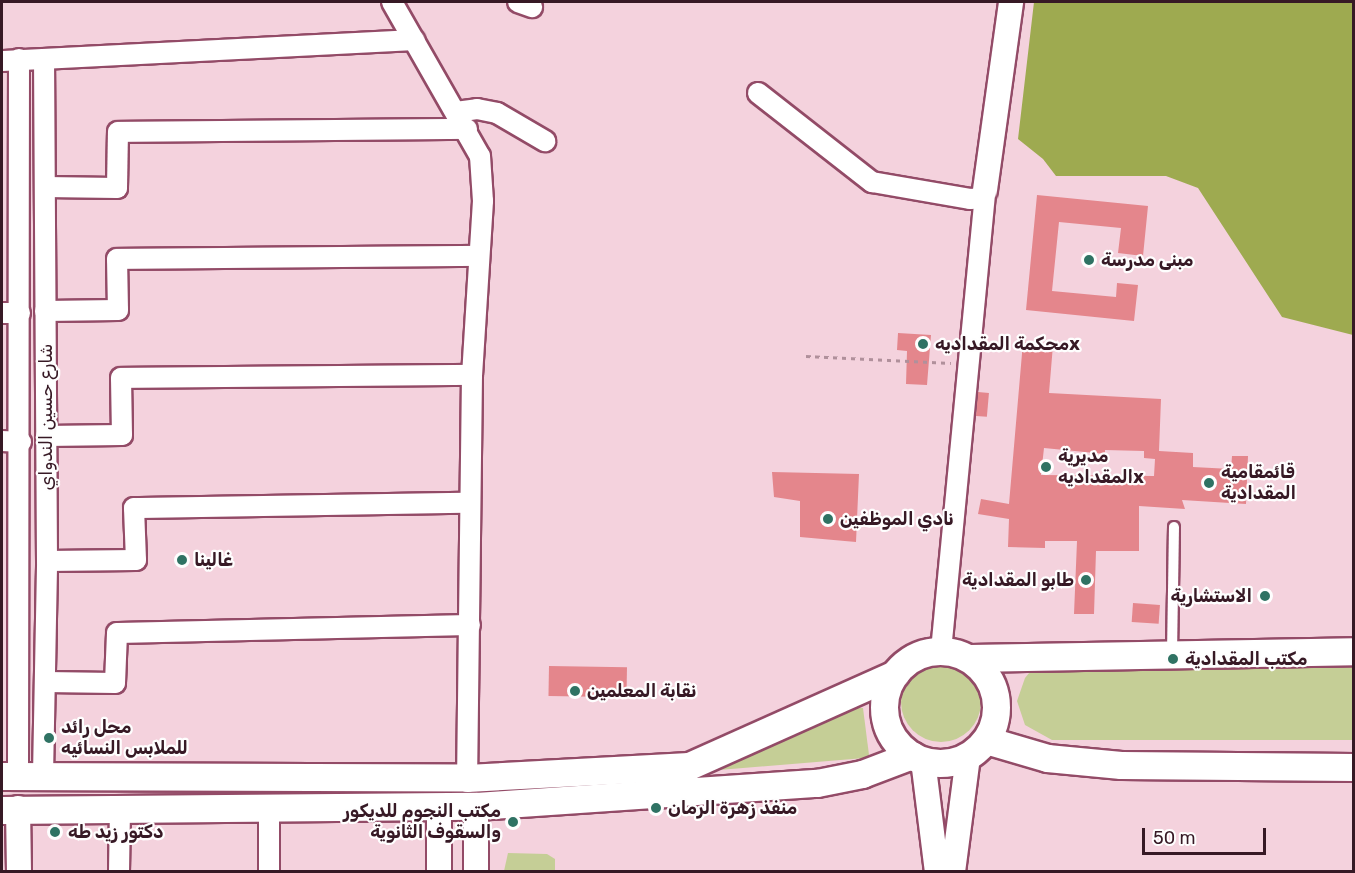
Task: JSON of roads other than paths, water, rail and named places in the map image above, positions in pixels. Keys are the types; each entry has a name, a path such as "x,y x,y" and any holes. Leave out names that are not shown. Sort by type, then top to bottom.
{"main road":[{"path":"21,776 467,778 689,766 895,674 913,658 941,651 969,658 1353,651"},
{"path":"10,809 476,806 817,783 862,774 917,758 946,763 977,748 996,719 996,696 986,674 969,658"},
{"path":"895,674 885,695 885,718 895,740 917,758"},
{"path":"977,748 1121,765 1353,767"}],"street":[{"path":"392,2 480,156 483,201 472,375 467,778"},
{"path":"941,651 985,194 1011,2"},
{"path":"10,60 414,40"},
{"name":"شارع حسين الندواي","path":"21,776 46,682 44,59"},
{"name":"شارع حسين الندواي","path":"10,60 11,564 21,776"},
{"path":"758,93 872,182 970,200 985,194"},
{"path":"456,112 477,109 497,114 545,141"},
{"path":"45,187 117,188 118,132 466,129"},
{"path":"45,311 118,310 117,259 479,256"},
{"path":"46,436 122,435 121,378 472,375"},
{"path":"46,561 136,561 134,508 470,503"},
{"path":"46,682 115,683 117,633 470,625"},
{"path":"953,872 977,748"},
{"path":"917,758 937,872"},
{"path":"476,806 476,872"},
{"path":"439,807 439,872"},
{"path":"10,809 19,872"},
{"path":"119,872 120,809"},
{"path":"269,809 269,872"}],"lane":[{"path":"1172,654 1174,527"}],"place":[{"name":"مبنى مدرسة","path":"1089,260"},
{"name":"محكمة المقداديهx","path":"923,344"},
{"name":"مديرية المقداديهx","path":"1046,467"},
{"name":"قائمقامية المقدادية","path":"1209,483"},
{"name":"نادي الموظفين","path":"828,519"},
{"name":"غالينا","path":"182,560"},
{"name":"طابو المقدادية","path":"1086,580"},
{"name":"الاستشارية","path":"1265,596"},
{"name":"مكتب المقدادية","path":"1173,659"},
{"name":"نقابة المعلمين","path":"575,691"},
{"name":"محل رائد للملابس النسائيه","path":"49,738"},
{"name":"منفذ زهرة الرمان","path":"656,808"},
{"name":"مكتب النجوم للديكور والسقوف الثانوية","path":"513,822"},
{"name":"دكتور زيد طه","path":"55,832"}]}
